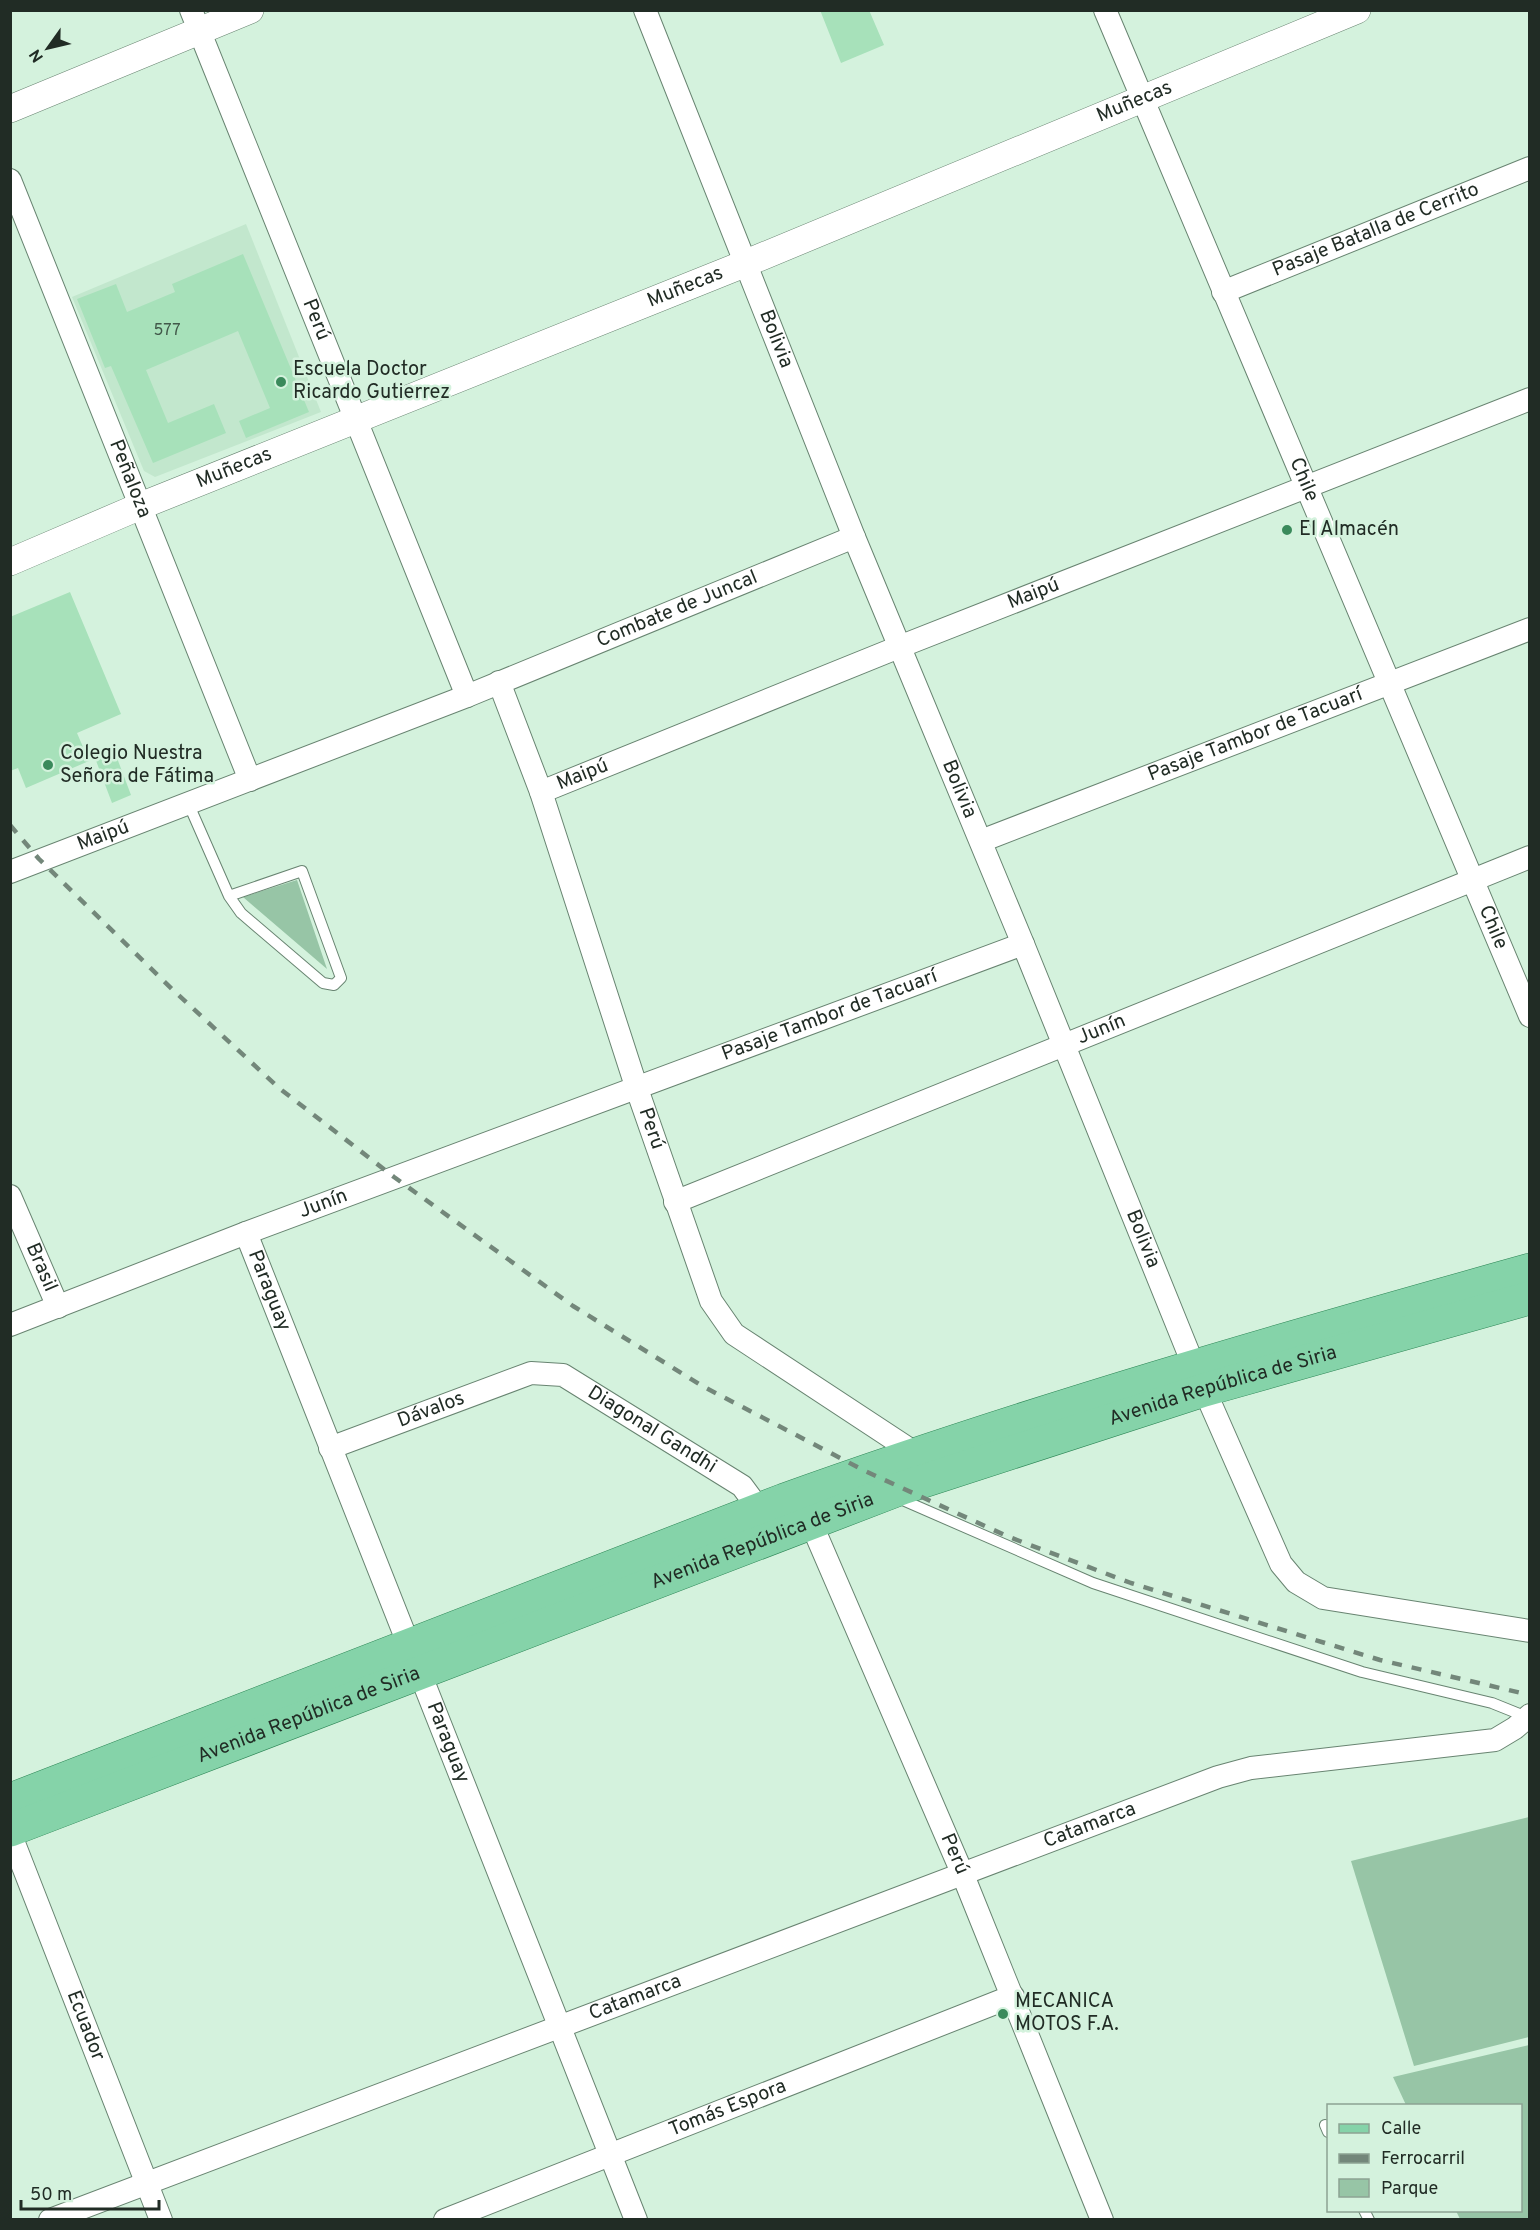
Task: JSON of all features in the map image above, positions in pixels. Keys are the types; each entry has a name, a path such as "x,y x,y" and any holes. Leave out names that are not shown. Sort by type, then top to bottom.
{"main road":[{"name":"Avenida República de Siria","path":"10,1831 416,1659 759,1509 798,1495 930,1465 1530,1270"},
{"name":"Avenida República de Siria","path":"1198,1377 1530,1298"},
{"name":"Avenida República de Siria","path":"10,1800 812,1524 889,1495 930,1465"}],"street":[{"path":"10,109 195,21 250,10"},
{"name":"Bolivia","path":"645,10 744,264 899,647 981,841 1198,1377 1281,1564 1296,1582 1323,1598 1530,1631"},
{"name":"Chile","path":"1105,10 1140,100 1307,485 1388,684 1530,1016"},
{"name":"Muñecas","path":"10,562 143,506 744,264 1357,10"},
{"name":"Perú","path":"195,21 467,696"},
{"name":"Pasaje Batalla de Cerrito","path":"1223,292 1530,168"},
{"name":"Peñaloza","path":"10,180 143,506 250,780"},
{"name":"Maipú","path":"541,792 899,647 1530,399"},
{"name":"Combate de Juncal","path":"499,682 854,537"},
{"name":"Pasaje Tambor de Tacuarí","path":"981,841 1530,629"},
{"name":"Perú","path":"499,682 541,792 675,1203 711,1301 734,1334 930,1465"},
{"name":"Maipú","path":"10,872 189,805 499,682"},
{"name":"Junín","path":"675,1203 1530,857"},
{"name":"Pasaje Tambor de Tacuarí","path":"637,1089 1023,944"},
{"name":"Junín","path":"10,1325 246,1233 637,1089"},
{"name":"Brasil","path":"10,1196 58,1307"},
{"name":"Paraguay","path":"246,1233 636,2220"},
{"name":"Dávalos","path":"330,1448 531,1373"},
{"name":"Diagonal Gandhi","path":"531,1373 563,1375 742,1486 759,1509"},
{"name":"Perú","path":"798,1495 963,1875 1102,2220"},
{"name":"Catamarca","path":"50,2220 146,2181 560,2028 1218,1777 1251,1768 1495,1740 1515,1728 1528,1716"},
{"name":"Ecuador","path":"10,1831 161,2220"},
{"name":"Tomás Espora","path":"445,2220 1013,1996"}],"lane":[{"path":"189,805 229,896 241,913 323,983 334,985 341,978 302,871 229,896"},
{"path":"889,1495 1093,1583 1362,1672 1492,1703 1528,1716"}],"shaded area":[{"path":"246,224 321,412 155,477 144,471 72,297"}],"green space":[{"path":"297,880 327,969 243,897"},
{"path":"1529,1817 1529,2037 1414,2066 1351,1861"},
{"path":"1529,2045 1529,2219 1460,2219 1456,2212 1522,2212 1522,2104 1406,2104 1393,2077"}],"building":[{"path":"820,10 869,10 884,45 841,63"},
{"path":"243,254 309,412 246,438 239,421 270,408 238,331 146,370 168,423 214,404 226,433 153,463 111,366 105,368 77,299 116,284 127,312 175,292 172,284"},
{"path":"70,592 121,714 77,733 89,761 26,788 18,768 10,771 10,617"},
{"path":"114,750 131,795 112,803 95,758"}],"railway":[{"path":"10,825 39,859 172,989 279,1088 394,1177 573,1306 704,1387 865,1471 1009,1537 1131,1583 1380,1660 1530,1695"}],"place":[{"name":"Escuela Doctor Ricardo Gutierrez","path":"281,382"},
{"name":"El Almacén","path":"1287,530"},
{"name":"Colegio Nuestra Señora de Fátima","path":"48,765"},
{"name":"MECANICA MOTOS F.A.","path":"1003,2014"}]}
